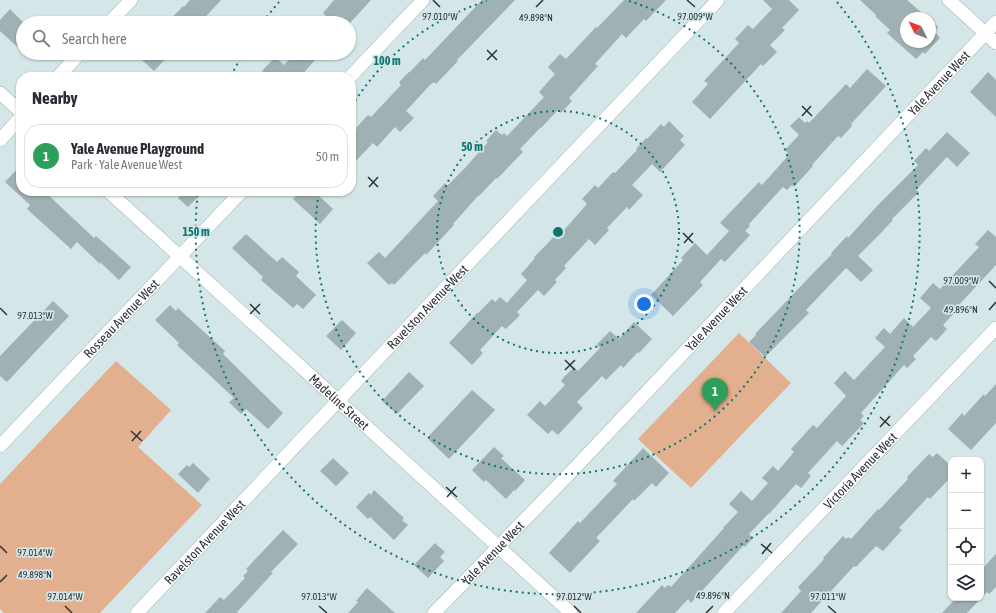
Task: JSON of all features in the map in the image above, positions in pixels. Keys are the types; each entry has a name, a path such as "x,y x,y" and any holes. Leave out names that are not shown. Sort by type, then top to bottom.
{"street":[{"path":"116,16 131,0"},
{"path":"355,72 423,0"},
{"name":"Ravelston Avenue West","path":"138,613 718,0"},
{"path":"949,0 996,43"},
{"name":"Yale Avenue West","path":"434,613 572,470 996,22"},
{"path":"63,72 74,60"},
{"path":"0,93 16,107"},
{"path":"0,140 16,122"},
{"name":"Madeline Street","path":"113,196 571,613"},
{"name":"Rosseau Avenue West","path":"0,446 237,196"},
{"name":"Victoria Avenue West","path":"724,613 996,328"}],"shaded area":[{"path":"739,333 791,383 691,488 638,439"},
{"path":"116,361 171,410 138,447 202,505 100,613 4,613 0,609 0,484"}],"building":[{"path":"190,0 221,0 206,16 174,16 183,6 184,7"},
{"path":"334,0 371,0 356,16 326,16 323,13"},
{"path":"482,0 515,0 436,84 434,82 430,85 406,111 414,118 400,132 395,127 377,147 373,143 356,161 356,128 368,115 371,117 401,85 399,82 423,58 425,60"},
{"path":"624,0 666,0 646,21 644,19 626,38 622,34 595,64 598,66 569,98 572,101 561,113 558,110 520,149 523,152 478,196 426,255 425,253 394,285 392,283 389,285 367,263 379,252 385,258 438,201 433,196 445,183 447,186 465,168 488,142 486,141 496,130 502,135 504,133 507,136 544,97 539,92 555,74 548,67 560,54 566,59"},
{"path":"763,0 789,0 799,10 782,28 785,30 770,45 777,52 763,66 761,64 710,119 692,102 708,84 704,81 739,43 735,39 748,25 753,29 772,9"},
{"path":"860,0 907,0 921,12 900,12 900,45 887,33 890,30 875,16 876,15"},
{"path":"10,9 17,16 16,46 0,31 0,20"},
{"path":"936,33 940,38 936,42"},
{"path":"904,48 931,48 925,54 923,52 916,59"},
{"path":"142,60 164,60 154,71"},
{"path":"272,60 278,60 284,65 289,60 315,60 304,72 262,71"},
{"path":"867,69 886,86 851,124 852,126 841,138 838,136 794,187 792,185 787,190 783,187 749,224 750,226 745,231 750,235 725,262 721,259 700,282 703,285 673,316 651,295 683,260 681,258 695,243 707,255 729,231 720,223 759,182 762,185 787,157 786,156 788,153 785,150 799,135 790,126 799,117 805,123 807,121 809,123 846,84 850,88"},
{"path":"988,72 996,80 996,117 970,92"},
{"path":"669,121 684,136 680,140 685,145 660,172 652,164 632,185 643,195 629,210 627,207 607,228 609,230 595,245 589,239 564,266 566,268 555,280 557,282 544,296 538,290 517,312 520,315 506,329 502,326 480,350 483,353 472,365 449,343 492,299 495,302 500,297 507,303 527,280 521,274 535,258 534,257 562,228 564,230 587,204 582,199 595,185 598,188 613,172 615,173 637,150 636,149 646,138 647,139 661,124 664,127"},
{"path":"947,132 970,153 957,167 947,157 916,190 919,192 858,256 873,270 861,282 846,268 806,310 809,313 765,357 749,342 756,335 755,334 832,254 831,253 847,236 848,238 918,165 914,161 926,148 929,151"},
{"path":"16,170 16,192 5,182"},
{"path":"20,196 49,196 94,238 96,236 131,267 119,280 77,242 71,249 27,209 30,205"},
{"path":"180,196 199,196 188,207 178,198"},
{"path":"296,196 319,196 333,209 320,224 293,199"},
{"path":"988,230 996,237 996,265 958,306 959,308 943,325 947,329 936,341 931,337 913,356 916,359 907,368 904,365 861,413 864,416 860,420 864,423 842,446 837,441 808,473 811,476 801,488 796,484 749,534 753,538 745,547 743,546 691,603 688,599 675,613 636,613 662,585 665,588 668,585 671,587 738,512 729,504 741,491 752,501 768,483 762,478 773,466 778,471 794,452 791,449 813,425 817,428 846,396 834,383 845,371 854,380 885,347 875,338 884,328 890,334 904,318 913,327 931,308 920,298 933,283 940,289 979,247 975,244"},
{"path":"246,234 277,262 282,257 299,272 296,276 316,295 303,309 297,304 293,308 261,280 263,277 232,248"},
{"path":"53,301 69,316 7,382 0,376 0,356"},
{"path":"170,305 176,311 178,308 225,351 223,354 283,413 268,429 246,409 241,414 229,402 234,398 177,345 179,343 155,320"},
{"path":"342,320 356,333 341,350 326,336"},
{"path":"634,322 652,339 623,368 621,365 606,380 602,376 577,402 583,408 558,435 552,430 548,434 527,415 540,401 545,406 565,385 561,381 564,377 574,367 578,371 600,348 597,344 610,331 619,339"},
{"path":"409,372 424,386 397,414 382,401"},
{"path":"996,384 996,423 971,450 948,429 962,413 964,416 984,394 985,396"},
{"path":"472,390 495,410 449,459 427,438"},
{"path":"494,447 504,456 501,458 525,480 506,499 486,480 484,482 472,470"},
{"path":"643,448 669,473 656,487 652,483 634,501 633,499 596,538 600,541 570,573 549,553 578,521 580,523 617,484 613,481"},
{"path":"937,453 948,463 948,480 930,499 928,497 899,528 902,530 883,551 876,546 856,567 854,566 811,613 781,613 801,591 798,587 843,536 846,539 848,537 851,539 908,479 907,477 929,454 933,457"},
{"path":"333,458 349,473 336,486 320,471"},
{"path":"193,463 210,479 198,493 178,474 187,465 189,467"},
{"path":"374,490 404,518 402,520 408,525 394,540 370,517 368,519 356,507 369,493 371,495"},
{"path":"283,530 298,544 271,572 273,573 237,612 238,613 205,613 220,597 224,600 245,578 243,576 248,571 246,569"},
{"path":"435,543 445,552 440,557 444,561 428,578 414,565"},
{"path":"996,554 996,587 989,594 987,592 984,595 984,567"},
{"path":"367,588 395,613 348,613 358,602 356,601"},
{"path":"953,601 978,601 967,613 942,613"}],"place":[{"name":"Yale Avenue Playground","path":"715,411"}]}
